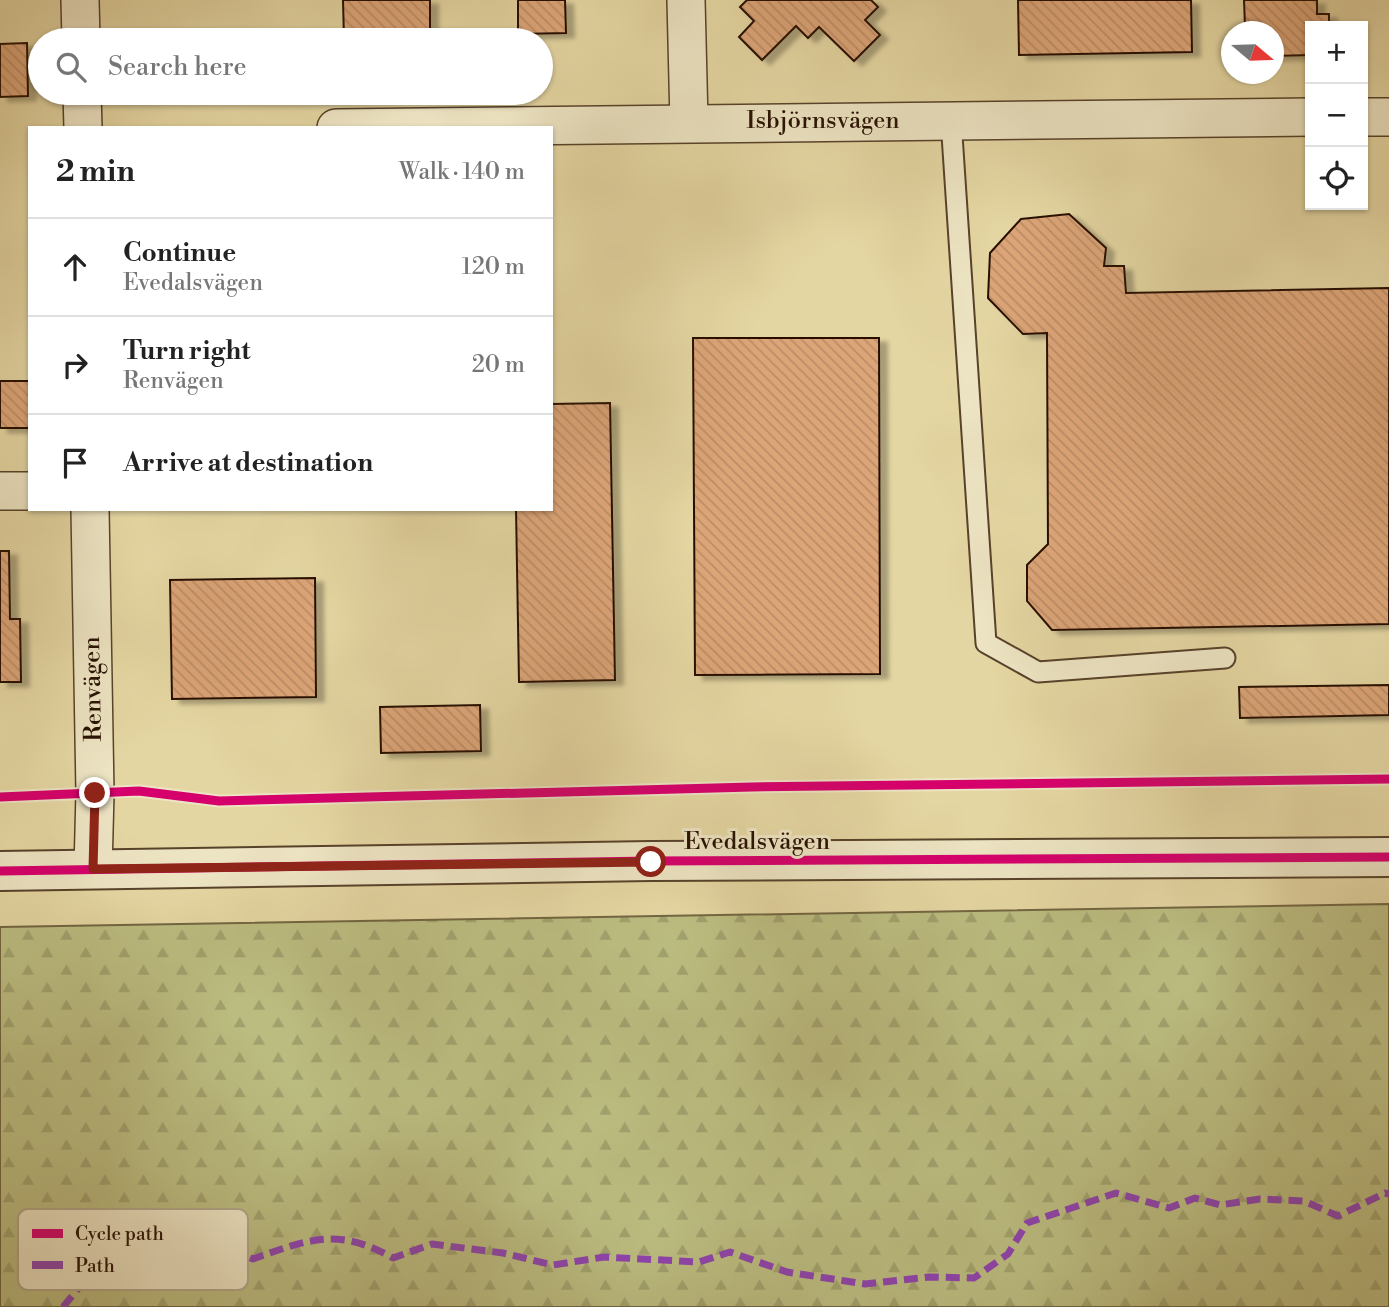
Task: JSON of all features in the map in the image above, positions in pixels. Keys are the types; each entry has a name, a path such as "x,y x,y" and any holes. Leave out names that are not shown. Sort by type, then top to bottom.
{"street":[{"path":"80,0 81,28"},
{"path":"686,0 689,122"},
{"path":"82,105 83,126"},
{"name":"Isbjörnsvägen","path":"454,126 1305,117"},
{"path":"1368,117 1389,117"},
{"path":"0,491 28,491"},
{"name":"Renvägen","path":"90,511 95,793 93,869"},
{"name":"Evedalsvägen","path":"0,871 1389,857"}],"lane":[{"path":"951,120 986,643 1038,672 1225,658"}],"green space":[{"path":"1389,904 1389,1307 0,1307 0,927"}],"building":[{"path":"343,0 430,0 430,28 344,28"},
{"path":"518,0 565,0 566,33 553,33 553,28 518,28"},
{"path":"747,0 871,0 878,7 865,20 880,35 854,61 819,27 808,38 796,26 762,60 739,37 754,21 740,7"},
{"path":"1018,0 1191,0 1192,52 1019,55"},
{"path":"1244,0 1317,0 1317,14 1329,14 1329,21 1305,21 1305,55 1284,56 1284,21 1245,21"},
{"path":"27,43 28,96 0,97 0,44"},
{"path":"1069,214 1106,248 1104,266 1124,266 1126,293 1389,288 1389,624 1052,630 1027,601 1027,565 1048,544 1047,333 1023,334 988,298 990,253 1021,219"},
{"path":"693,338 879,338 880,674 695,675"},
{"path":"0,381 28,381 28,428 0,428"},
{"path":"610,403 615,680 519,682 516,511 553,511 553,404"},
{"path":"0,551 9,551 10,619 20,619 21,682 0,682"},
{"path":"315,578 316,697 172,699 170,580"},
{"path":"1389,685 1389,715 1240,718 1239,687"},
{"path":"480,705 481,751 381,753 380,707"}],"marked path":[{"path":"248,1257 253,1259 307,1242 339,1239 356,1242 393,1258 432,1244 503,1253 553,1265 604,1257 699,1262 730,1252 787,1272 865,1284 929,1277 974,1278 1008,1254 1027,1223 1116,1193 1169,1208 1195,1198 1220,1205 1260,1199 1304,1201 1338,1216 1385,1193 1389,1194"},
{"path":"63,1307 77,1290"}],"cycle path":[{"path":"0,797 139,791 219,801 752,787 1389,779"},
{"path":"0,871 651,861 1389,857"}],"route":[{"path":"95,793 93,869 651,862"}]}
